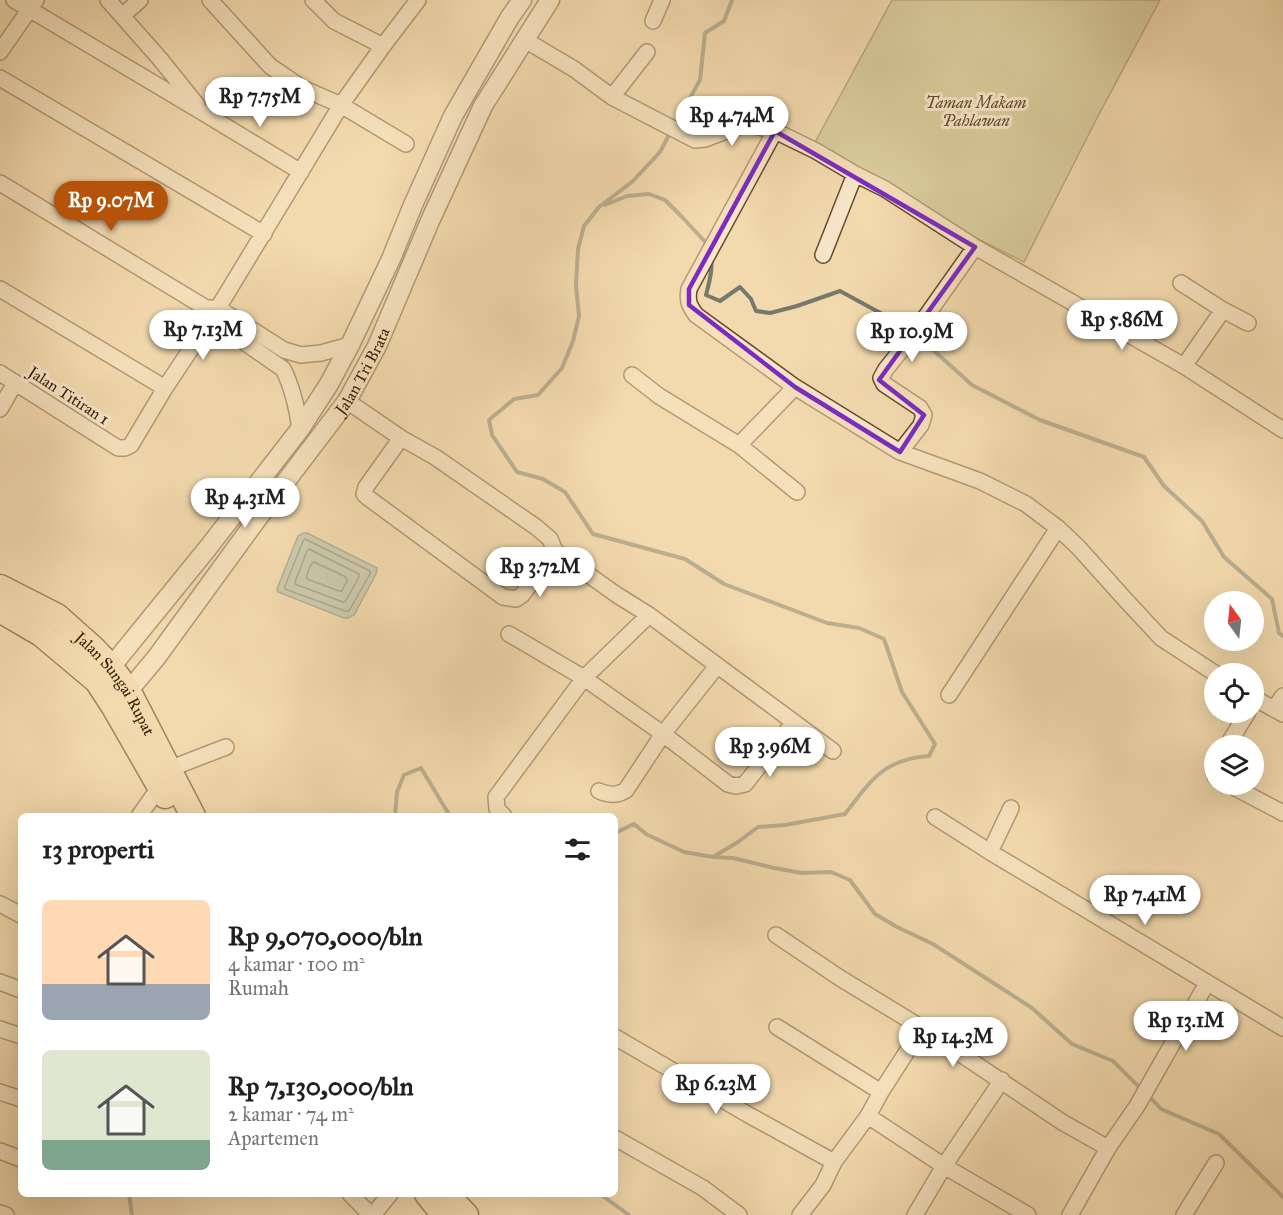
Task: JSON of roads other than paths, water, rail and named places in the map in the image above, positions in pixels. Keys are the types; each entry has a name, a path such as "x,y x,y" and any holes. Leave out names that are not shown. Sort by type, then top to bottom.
{"main road":[{"name":"Jalan Sungai Rupat","path":"0,587 57,616 94,649 104,674 166,776 192,813"},
{"name":"Jalan Sungai Rupat","path":"0,610 104,674"},
{"name":"Jalan Sungai Rupat","path":"166,776 176,813"},
{"path":"429,1197 444,1215"},
{"path":"449,1197 466,1215"}],"street":[{"path":"14,0 33,5 301,172"},
{"path":"108,0 160,59 202,112"},
{"path":"122,16 140,0"},
{"path":"210,0 270,66 302,88 341,105 406,144"},
{"path":"313,0 334,21 383,46"},
{"path":"0,289 165,388 264,234 341,105 418,0"},
{"name":"Jalan Tri Brata","path":"104,674 300,429 329,384 391,259 453,116 522,0"},
{"name":"Jalan Tri Brata","path":"121,700 156,658 347,401 377,346 438,203 483,106 550,0"},
{"path":"653,21 662,0"},
{"path":"0,52 33,5"},
{"path":"525,40 574,69 612,96 695,140 705,139 739,126 751,125 775,130 816,151 885,189 975,247 1184,366 1283,430"},
{"path":"612,96 647,52"},
{"path":"0,78 264,234"},
{"path":"775,130 689,289 689,305 696,315 795,387 900,452 980,481 1026,504 1058,528 1079,548 1161,638 1204,666"},
{"path":"823,255 855,174"},
{"path":"0,183 212,312 284,350 301,355 321,353 350,345"},
{"path":"900,452 921,425 924,416 920,408 884,384 881,378 975,247"},
{"path":"391,259 410,268"},
{"path":"1181,283 1248,323"},
{"path":"1184,366 1223,310"},
{"path":"212,312 284,369 290,382 300,429"},
{"name":"Jalan Titiran 1","path":"0,373 118,448 131,445 165,388"},
{"path":"632,375 659,396 739,445 797,492"},
{"path":"0,409 15,382"},
{"path":"739,445 795,387"},
{"path":"347,401 401,438 435,457 536,527 550,539 555,551 649,615 833,751"},
{"path":"401,438 364,490 364,494 376,504 503,597 516,599 522,595 555,551"},
{"path":"237,510 255,522"},
{"path":"948,695 1058,528"},
{"path":"501,813 497,809 496,797 584,678 649,615"},
{"path":"509,634 584,678 728,784 736,786 745,784 794,722"},
{"path":"599,792 613,795 626,790 663,734 717,666"},
{"path":"1278,711 1283,696"},
{"path":"141,813 166,776 226,747"},
{"path":"1249,795 1283,813"},
{"path":"990,852 1011,808"},
{"path":"935,817 1283,1028"},
{"path":"0,904 18,913"},
{"path":"776,936 1002,1080 1062,1122 1108,1148"},
{"path":"0,982 18,989"},
{"path":"1070,1215 1108,1148 1137,1106 1207,982"},
{"path":"777,1027 881,1092"},
{"path":"800,1215 823,1185 834,1162 868,1116 922,1028"},
{"path":"0,1029 18,1035"},
{"path":"618,1039 834,1162"},
{"path":"915,1215 944,1166 1002,1080"},
{"path":"0,1092 18,1098"},
{"path":"868,1116 944,1166 1028,1215"},
{"path":"618,1140 703,1188 739,1215"},
{"path":"0,1151 18,1158"},
{"path":"1184,1215 1216,1163"},
{"path":"353,1197 372,1215 387,1197"},
{"path":"0,1213 6,1215"}],"water":[{"path":"304,533 377,568 354,615 344,618 278,592 277,589 298,536"}],"waterway":[{"path":"675,125 700,80 705,33 724,21 732,0"},
{"path":"671,131 660,152 633,181 599,207 584,226 578,249 576,285 579,316 573,341 562,368 538,395 514,399 489,420 492,435 517,472 543,479 565,492 593,534 685,559 724,584 827,623 859,628 884,639 902,692 935,744 929,756 901,762 880,773 845,814 785,825 758,827 713,857"},
{"path":"605,205 627,196 649,194 665,200 708,245"},
{"path":"711,258 711,272 706,295 720,301 740,287 751,299 756,311 770,313 840,291 906,327"},
{"path":"921,339 972,385 1040,420 1144,457 1164,486 1202,521 1224,557 1272,599 1279,633 1283,636"},
{"path":"395,813 397,792 404,775 421,768 448,813"},
{"path":"618,832 634,824 646,834 684,852 733,858 802,873 831,872 850,880 875,914 933,944 1032,1008 1072,1044 1113,1061 1141,1089"},
{"path":"1147,1094 1161,1109 1219,1134 1283,1197"},
{"path":"129,1197 132,1215"},
{"path":"604,1197 629,1215"}],"park label":[{"name":"Taman Makam Pahlawan","path":"976,111"}]}
